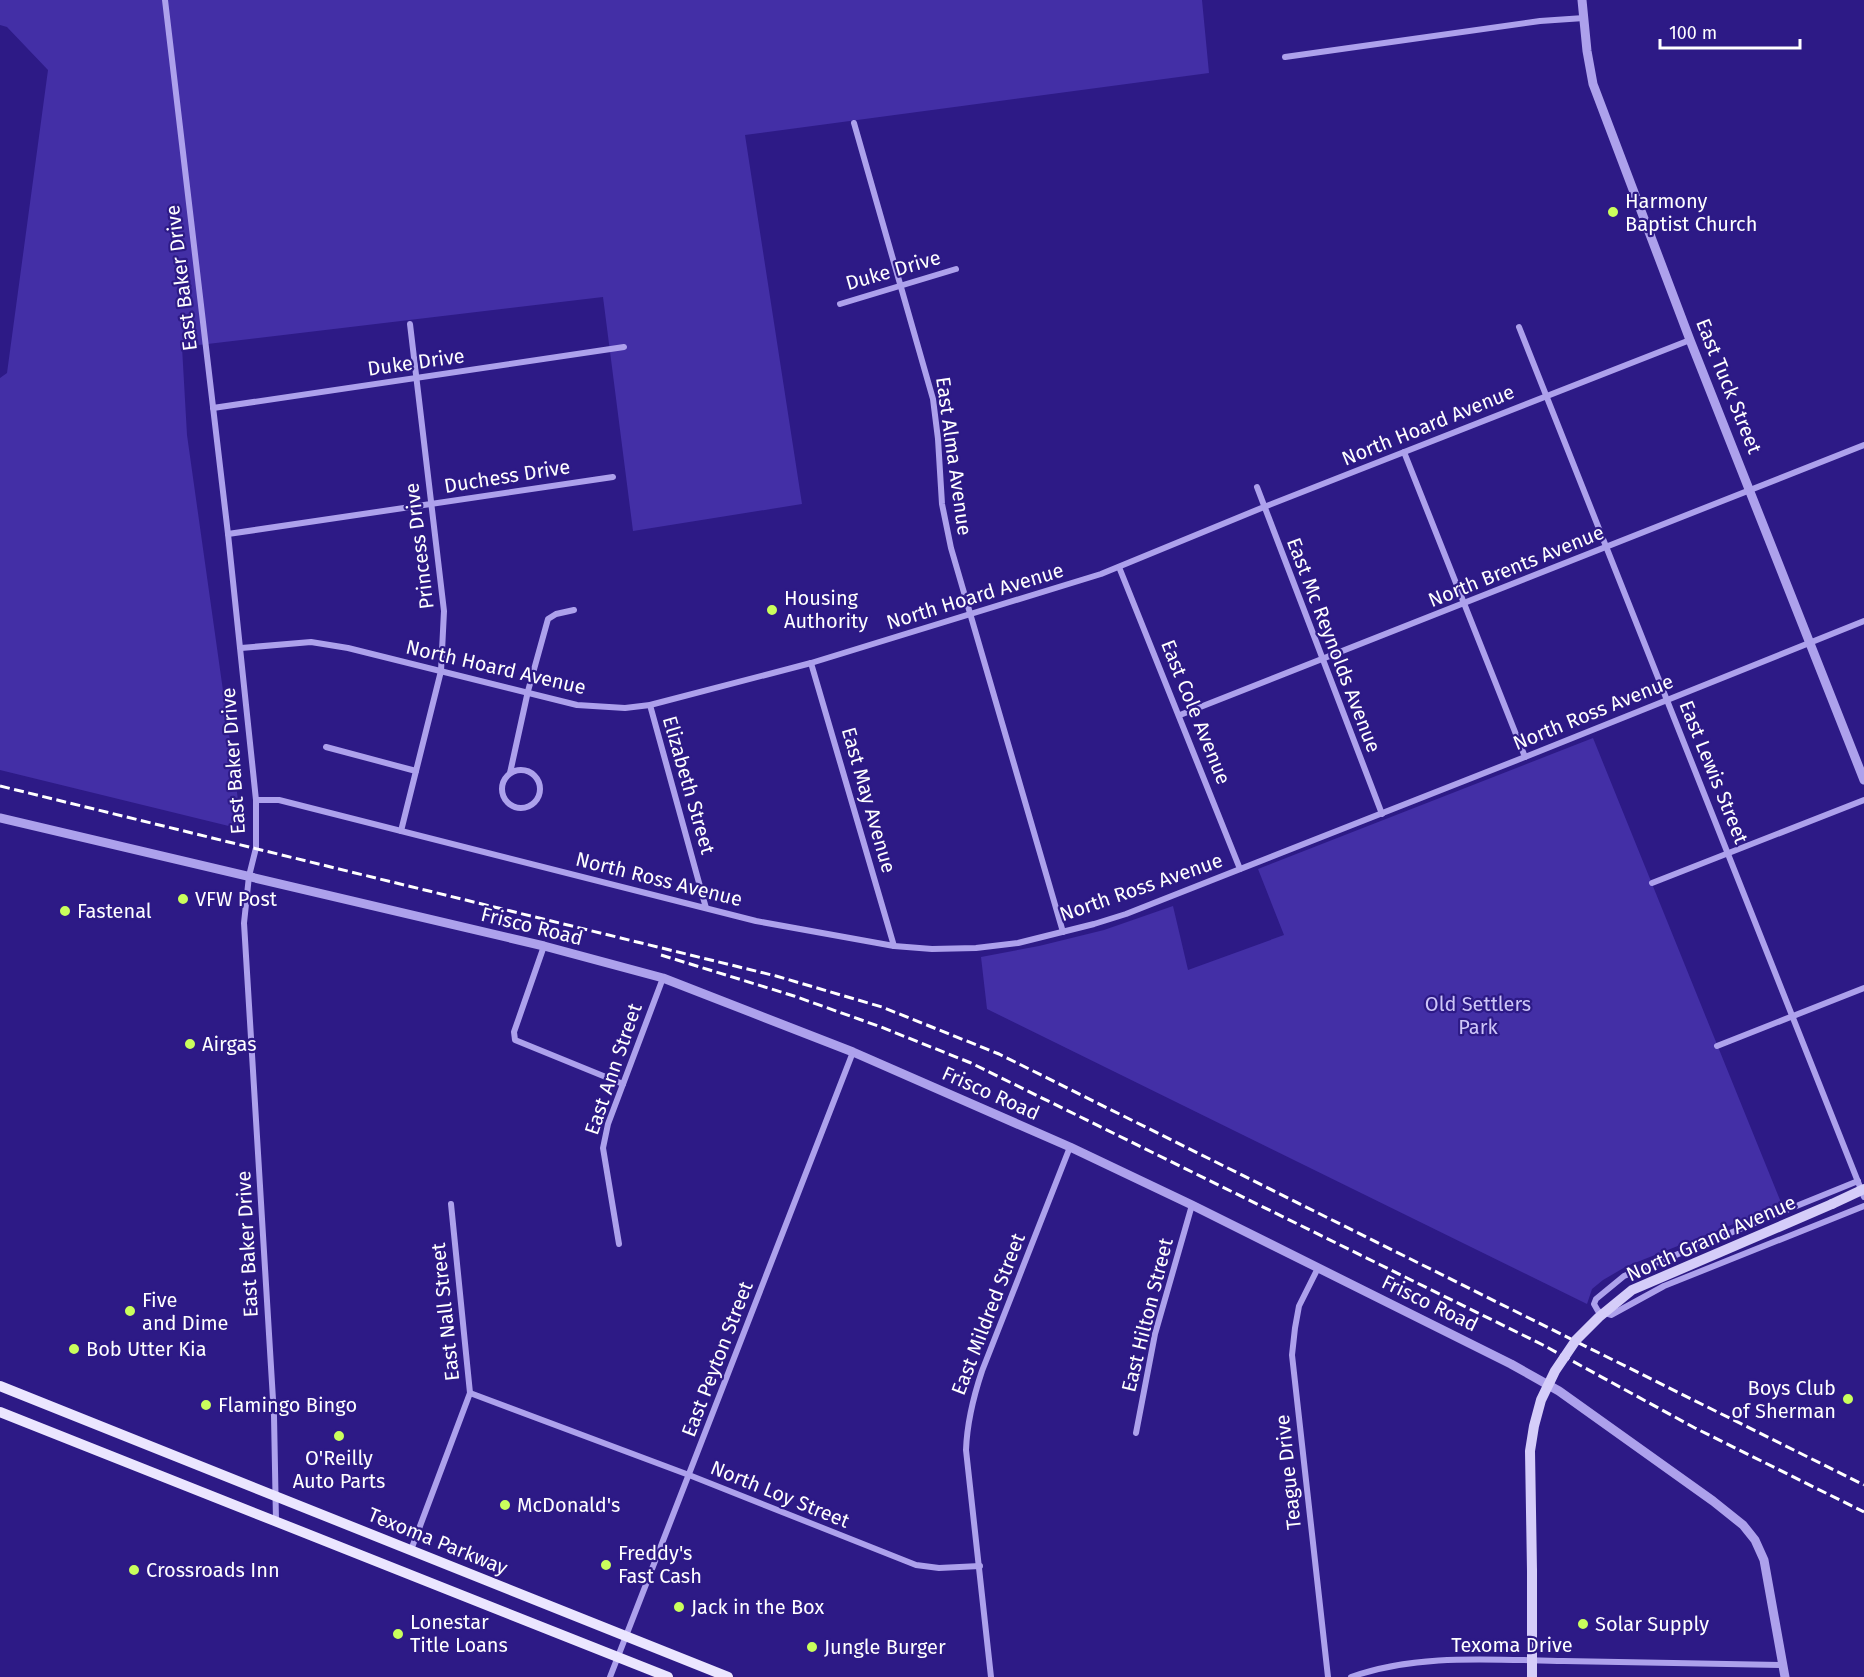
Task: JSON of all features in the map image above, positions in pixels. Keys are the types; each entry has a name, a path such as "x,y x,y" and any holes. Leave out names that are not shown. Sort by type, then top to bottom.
{"main road":[{"name":"North Grand Avenue","path":"1532,1677 1530,1451 1541,1400 1555,1371 1576,1340 1599,1317 1632,1290 1862,1190"},
{"name":"Texoma Parkway","path":"0,1386 729,1677"},
{"name":"Texoma Parkway","path":"0,1412 668,1677"}],"street":[{"name":"East Baker Drive","path":"165,0 241,648 256,800 256,848 249,876 244,923 273,1407 276,1521"},
{"name":"East Tuck Street","path":"1582,0 1593,84 1690,340 1864,780"},
{"path":"1285,57 1540,21 1584,18"},
{"name":"East Alma Avenue","path":"854,123 933,399 942,504 951,548 1063,932"},
{"name":"Duke Drive","path":"840,304 956,269"},
{"name":"Princess Drive","path":"401,831 441,671 444,611 410,324"},
{"name":"East Lewis Street","path":"1519,327 1862,1190"},
{"name":"North Hoard Avenue","path":"241,648 311,642 348,648 577,705 625,708 650,705 811,663 1101,574 1263,507 1690,340"},
{"name":"Duke Drive","path":"213,408 624,347"},
{"name":"North Brents Avenue","path":"1180,715 1864,446"},
{"path":"1404,452 1525,758"},
{"name":"Duchess Drive","path":"228,534 614,477"},
{"name":"East Mc Reynolds Avenue","path":"1257,487 1382,814"},
{"name":"East Cole Avenue","path":"1119,567 1240,869"},
{"path":"510,773 523,770 535,776 538,781 539,794 531,805 520,808 509,804 502,794 503,782 510,773 528,691 548,619 556,614 574,610"},
{"name":"North Ross Avenue","path":"256,800 279,800 756,921 894,946 932,949 976,948 1018,943 1126,914 1525,758 1864,621"},
{"name":"East May Avenue","path":"811,663 894,946"},
{"name":"Elizabeth Street","path":"650,705 706,908"},
{"path":"326,747 416,771"},
{"path":"1652,884 1864,800"},
{"name":"Frisco Road","path":"0,818 544,946 663,978 853,1052 1070,1147 1192,1205 1511,1364 1559,1391 1713,1500 1743,1525 1755,1540 1764,1560 1785,1677"},
{"path":"544,946 514,1032 515,1040 623,1084"},
{"name":"East Ann Street","path":"619,1244 603,1148 608,1125 663,978"},
{"path":"1717,1046 1864,988"},
{"name":"East Peyton Street","path":"610,1677 853,1052"},
{"name":"East Mildred Street","path":"991,1677 966,1450 970,1405 1070,1147"},
{"path":"1862,1190 1624,1276 1596,1299 1594,1304 1598,1311 1611,1315 1664,1286 1864,1206"},
{"name":"East Nall Street","path":"411,1550 470,1393 451,1204"},
{"name":"East Hilton Street","path":"1136,1433 1155,1334 1192,1205"},
{"name":"Teague Drive","path":"1318,1268 1299,1306 1292,1355 1329,1677"},
{"name":"North Loy Street","path":"470,1393 689,1475 916,1565 939,1568 980,1566"},
{"name":"Texoma Drive","path":"1351,1677 1415,1662 1532,1660 1783,1665"}],"green space":[{"path":"0,0 1202,0 1209,73 745,135 802,504 633,531 603,297 182,347 187,435 241,829 0,770 0,378 7,373 48,70 7,27 0,25"},
{"name":"Old Settlers Park","path":"1593,738 1782,1205 1627,1266 1592,1289 1587,1304 987,1009 981,957 1104,930 1173,906 1188,970 1284,935 1258,869"}],"railway":[{"path":"0,786 776,976 882,1007 999,1054 1864,1485"},
{"path":"661,955 794,996 881,1027 971,1063 1543,1345 1695,1428 1864,1512"}],"place":[{"name":"Harmony Baptist Church","path":"1613,212"},
{"name":"Housing Authority","path":"772,610"},
{"name":"VFW Post","path":"183,899"},
{"name":"Fastenal","path":"65,911"},
{"name":"Airgas","path":"190,1044"},
{"name":"Five and Dime","path":"130,1311"},
{"name":"Bob Utter Kia","path":"74,1349"},
{"name":"Boys Club of Sherman","path":"1848,1399"},
{"name":"Flamingo Bingo","path":"206,1405"},
{"name":"O'Reilly Auto Parts","path":"339,1436"},
{"name":"McDonald's","path":"505,1505"},
{"name":"Freddy's Fast Cash","path":"606,1565"},
{"name":"Crossroads Inn","path":"134,1570"},
{"name":"Jack in the Box","path":"679,1607"},
{"name":"Solar Supply","path":"1583,1624"},
{"name":"Lonestar Title Loans","path":"398,1634"},
{"name":"Jungle Burger","path":"812,1647"}]}
